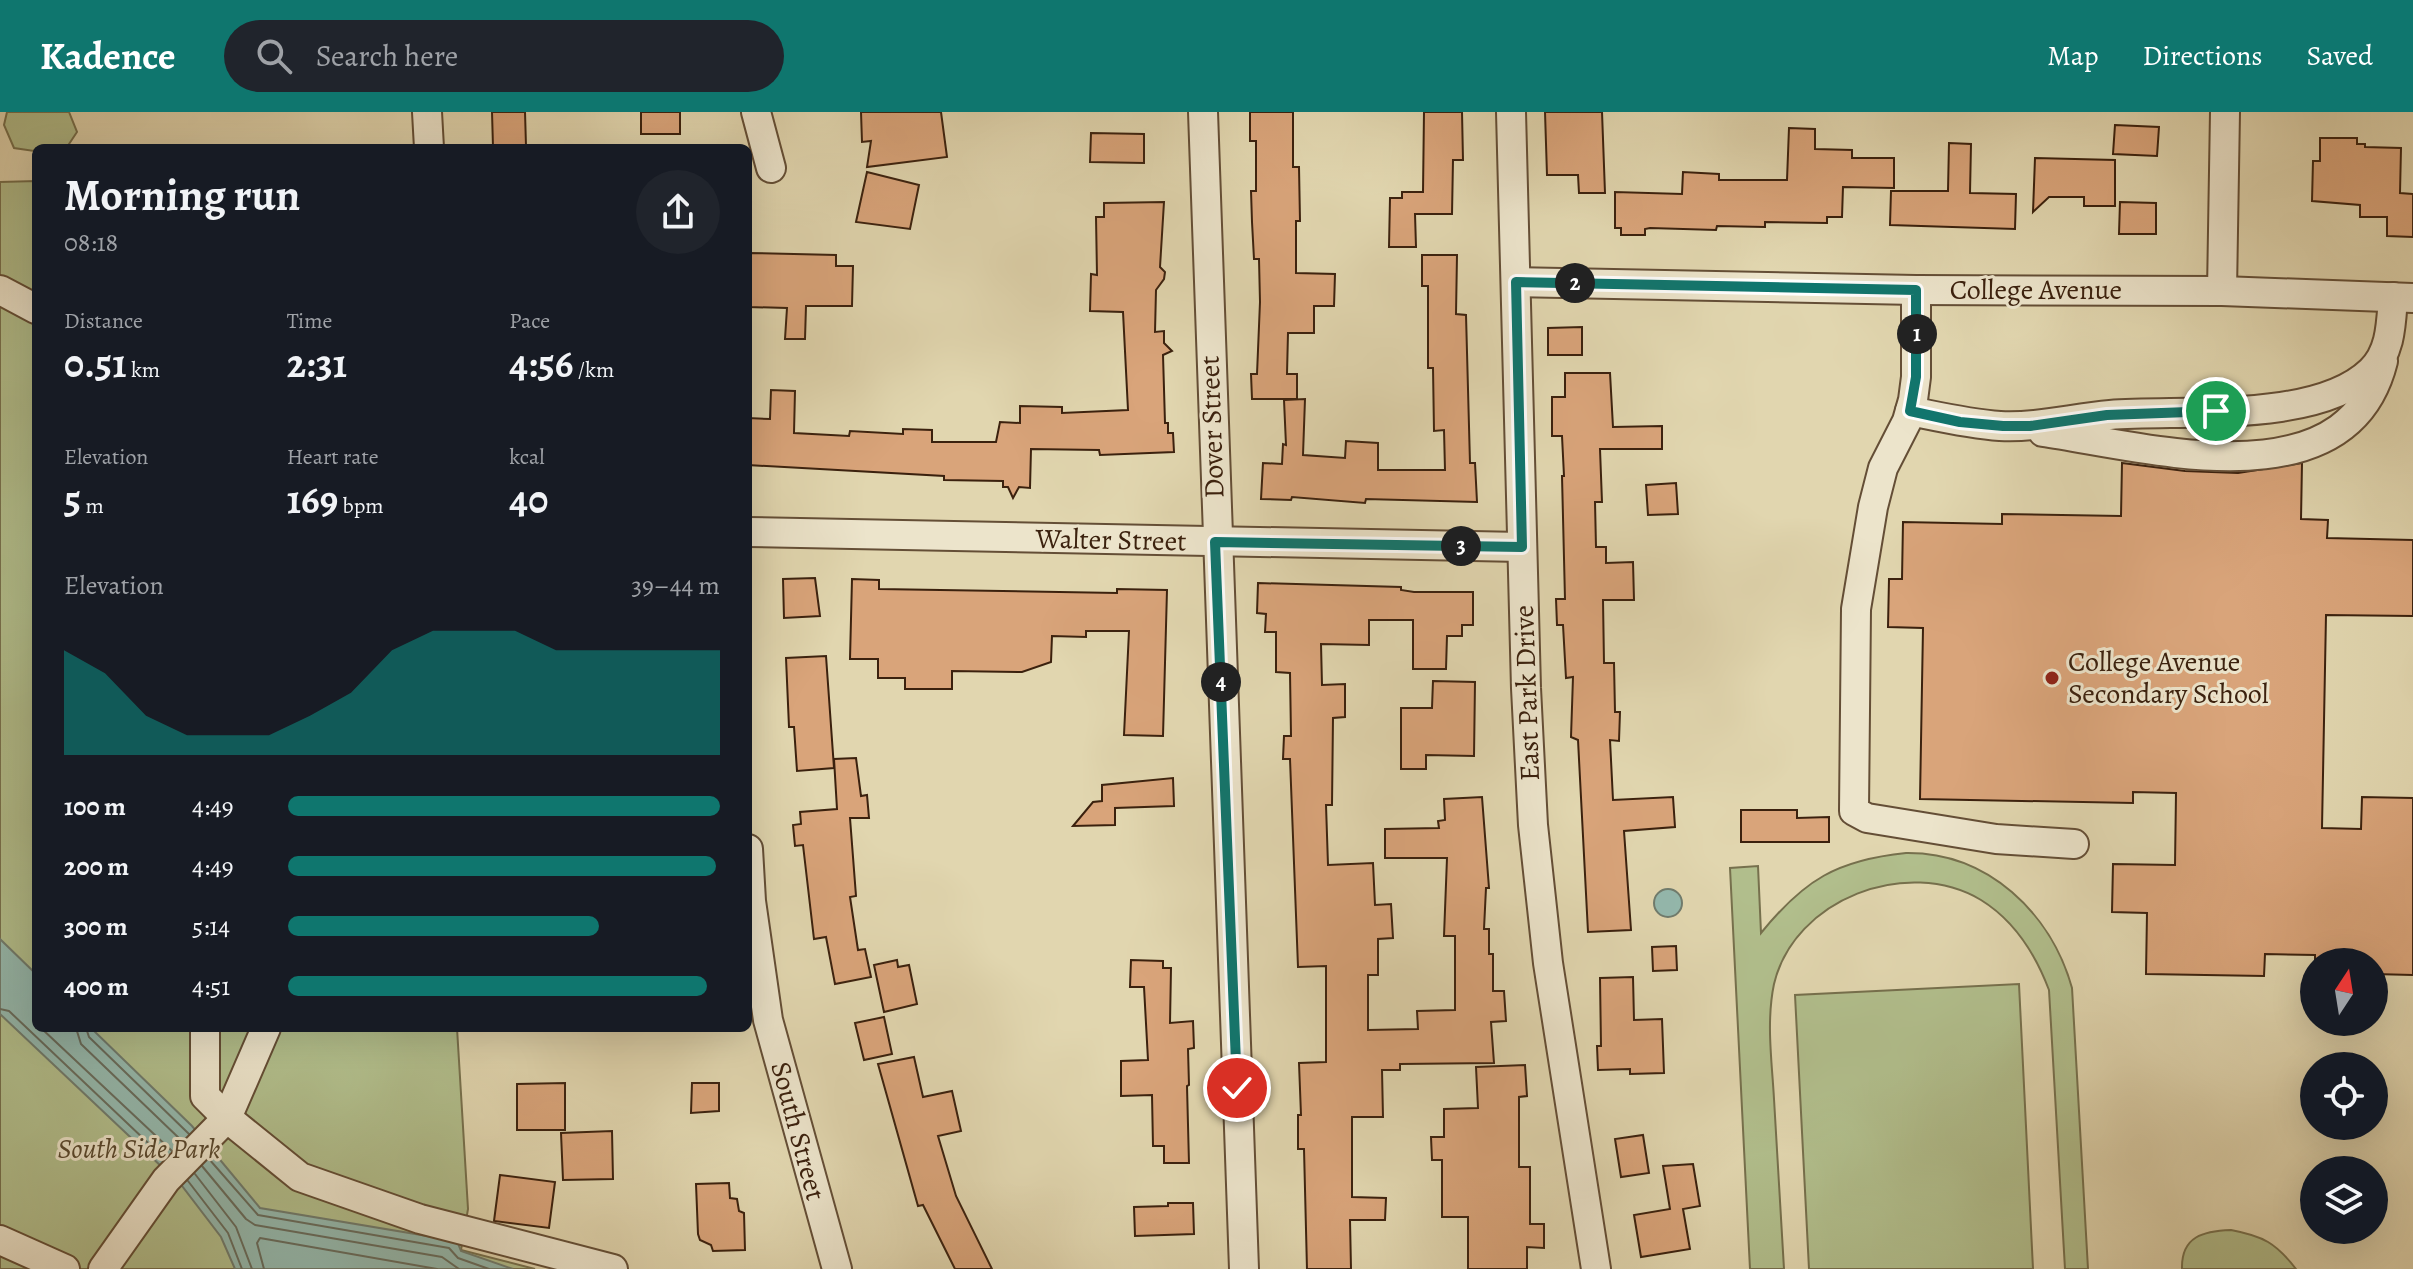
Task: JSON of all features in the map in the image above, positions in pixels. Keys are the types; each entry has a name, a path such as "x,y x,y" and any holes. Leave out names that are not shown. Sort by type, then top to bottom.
{"street":[{"path":"427,112 429,144"},
{"path":"756,112 771,168"},
{"name":"Dover Street","path":"1203,112 1215,542 1244,1269"},
{"name":"East Park Drive","path":"1511,112 1528,747 1536,856 1548,963 1596,1269"},
{"path":"2222,291 2225,112"},
{"name":"College Avenue","path":"1516,282 1916,290 2222,291 2403,298"},
{"path":"0,290 32,307"},
{"path":"1916,290 1916,377 1910,411 1883,468 1860,579 1854,626 1854,811 1867,818 1996,839 2074,844"},
{"path":"1910,411 1960,422 2200,455 2248,455 2297,449 2336,433 2359,412 2376,387 2403,298"},
{"path":"2003,426 2030,426 2139,413 2269,409 2315,399 2347,387 2372,370 2386,351"},
{"name":"Walter Street","path":"752,532 1522,547"},
{"name":"South Street","path":"752,908 768,1020 835,1268"},
{"path":"205,1032 205,1096 218,1128 300,1177 420,1219 613,1269"},
{"path":"103,1269 166,1180 218,1128 264,1032"},
{"path":"0,1240 65,1269"}],"green space":[{"path":"7,112 69,112 77,132 69,144 32,144 32,151 14,148 4,125"},
{"name":"South Side Park","path":"32,181 32,1032 457,1032 468,1209 461,1250 535,1269 0,1269 0,182"},
{"path":"1906,853 1936,855 1964,863 1989,876 2012,892 2032,912 2049,935 2062,961 2072,988 2088,1269 2065,1269 2049,990 2043,976 2014,928 1993,908 1952,887 1920,883 1888,885 1857,894 1829,908 1804,929 1786,954 1774,984 1770,1027 1784,1269 1750,1269 1730,868 1758,866 1761,933 1792,899 1824,876 1860,861"},
{"path":"2019,984 2033,1269 1809,1269 1795,995"},
{"path":"2231,1230 2268,1242 2296,1269 2182,1269 2185,1249 2190,1242 2203,1234"}],"water":[{"path":"1668,889 1678,893 1682,903 1678,913 1668,917 1658,913 1654,903 1658,893"},
{"path":"0,939 32,970 32,1032 95,1032 192,1126 260,1208 457,1241 461,1251 513,1269 235,1269 221,1237 182,1186 0,1014"}],"building":[{"path":"492,112 525,112 526,144 493,144"},
{"path":"641,112 680,112 680,134 641,134"},
{"path":"861,112 941,112 947,157 867,167 871,141 862,142"},
{"path":"1250,112 1293,112 1293,167 1299,167 1300,221 1296,221 1296,273 1335,274 1334,306 1314,306 1314,333 1288,333 1287,374 1297,374 1297,399 1252,399 1251,374 1257,374 1260,302 1259,259 1254,259 1251,191 1256,191 1256,141 1250,141"},
{"path":"1424,112 1462,112 1463,160 1453,160 1452,214 1415,214 1416,247 1389,247 1390,198 1402,198 1402,192 1423,192"},
{"path":"1545,112 1602,112 1605,193 1579,193 1578,175 1547,175"},
{"path":"2115,125 2159,127 2157,156 2113,154"},
{"path":"1789,128 1815,129 1815,149 1852,150 1852,158 1894,158 1894,188 1843,187 1842,217 1827,217 1827,223 1765,222 1765,227 1717,226 1716,230 1650,228 1645,229 1645,235 1621,235 1621,228 1615,228 1615,192 1682,194 1683,172 1719,174 1719,180 1787,180"},
{"path":"1091,133 1144,134 1144,163 1090,162"},
{"path":"2320,138 2357,138 2357,144 2365,144 2365,147 2401,148 2400,193 2413,194 2413,237 2387,236 2387,217 2360,217 2360,205 2312,201 2313,161 2320,161"},
{"path":"1949,143 1971,144 1970,193 2016,194 2015,229 1890,225 1891,191 1948,191"},
{"path":"2035,158 2115,160 2115,206 2084,206 2084,197 2049,197 2033,212"},
{"path":"867,172 919,185 910,229 856,222"},
{"path":"1164,202 1160,267 1165,272 1156,290 1155,332 1164,331 1164,343 1172,351 1163,355 1165,423 1168,423 1168,433 1173,433 1174,452 1100,455 1099,450 1031,449 1030,488 1019,487 1013,498 1008,487 1003,487 1003,481 944,480 944,476 752,465 752,418 770,419 771,390 795,391 794,433 849,436 850,431 903,434 903,429 932,430 932,442 996,442 1000,422 1020,423 1020,406 1062,407 1062,413 1128,410 1123,312 1090,311 1091,274 1097,275 1096,217 1104,217 1104,203"},
{"path":"2120,202 2156,203 2156,234 2119,234"},
{"path":"752,253 836,255 836,266 853,266 852,306 806,306 805,339 785,339 787,308 752,307"},
{"path":"1422,255 1457,255 1456,314 1466,315 1470,463 1475,463 1477,502 1366,499 1365,503 1292,497 1291,500 1261,499 1263,463 1282,464 1283,444 1286,445 1284,400 1305,399 1303,455 1345,458 1346,441 1378,443 1378,470 1445,470 1444,430 1434,431 1433,368 1428,368 1428,286 1422,286"},
{"path":"1582,327 1582,355 1548,355 1548,328"},
{"path":"1565,373 1610,373 1613,427 1662,426 1662,449 1600,449 1602,502 1595,502 1596,547 1606,547 1606,563 1633,562 1634,600 1603,600 1604,663 1614,663 1615,712 1620,712 1619,741 1610,740 1613,800 1673,797 1675,827 1624,831 1631,930 1588,932 1578,740 1571,737 1573,677 1566,678 1563,625 1557,625 1556,599 1565,599 1564,476 1562,436 1552,436 1552,397 1565,397"},
{"path":"2122,463 2185,471 2238,473 2302,463 2301,519 2328,520 2327,538 2413,540 2413,616 2326,615 2322,828 2361,829 2362,797 2413,798 2413,975 2388,974 2388,948 2300,948 2300,955 2265,954 2264,976 2146,974 2147,913 2112,912 2113,864 2175,865 2176,793 2133,792 2133,803 1920,799 1923,628 1888,627 1889,579 1902,579 1903,522 2002,524 2002,514 2121,516"},
{"path":"1676,483 1678,514 1648,515 1646,485"},
{"path":"815,578 820,616 784,618 783,579"},
{"path":"852,579 879,580 879,589 1117,593 1117,589 1167,590 1163,736 1124,735 1129,631 1086,631 1086,637 1052,636 1051,662 1022,672 952,671 952,689 905,689 905,678 878,678 878,659 850,659"},
{"path":"1258,583 1401,587 1401,590 1414,592 1473,592 1473,625 1462,625 1462,636 1447,636 1446,669 1413,669 1413,620 1369,620 1369,645 1321,644 1322,685 1345,684 1345,717 1333,718 1332,805 1326,805 1328,865 1373,863 1375,905 1391,904 1393,938 1378,939 1378,975 1368,975 1368,1030 1418,1029 1417,1011 1455,1010 1455,936 1444,936 1447,858 1385,858 1385,829 1439,828 1438,821 1445,820 1444,799 1482,797 1489,888 1486,888 1484,929 1489,929 1489,954 1493,954 1493,991 1504,991 1506,1021 1491,1022 1494,1063 1400,1064 1400,1070 1382,1070 1383,1117 1352,1117 1352,1197 1386,1198 1385,1220 1350,1220 1351,1269 1307,1269 1304,1149 1298,1149 1298,1115 1301,1115 1299,1063 1326,1062 1326,966 1298,967 1290,759 1283,759 1284,736 1291,736 1290,673 1276,672 1276,632 1265,632 1266,614 1257,613"},
{"path":"826,656 834,768 797,771 794,727 789,727 786,658"},
{"path":"1433,681 1475,682 1474,756 1426,755 1426,769 1401,769 1401,708 1432,708"},
{"path":"856,758 861,796 867,795 869,818 850,818 856,896 850,897 858,950 865,949 871,977 835,984 826,937 814,939 803,845 795,846 793,825 801,824 800,812 837,809 834,759"},
{"path":"1173,778 1174,806 1115,808 1115,825 1073,826 1093,802 1102,801 1102,785"},
{"path":"1741,810 1797,810 1797,818 1829,817 1829,842 1741,842"},
{"path":"1676,946 1677,970 1653,971 1652,947"},
{"path":"897,960 898,967 909,965 917,1004 884,1012 874,965"},
{"path":"1131,960 1163,961 1163,968 1171,968 1170,1023 1193,1021 1194,1048 1188,1049 1189,1163 1164,1163 1164,1146 1153,1146 1152,1095 1121,1096 1121,1061 1148,1060 1144,987 1130,987"},
{"path":"1633,977 1634,1020 1662,1019 1664,1073 1630,1074 1630,1069 1598,1070 1597,1046 1601,1046 1600,978"},
{"path":"884,1017 892,1054 864,1060 855,1023"},
{"path":"914,1057 923,1097 952,1091 961,1131 938,1136 956,1196 992,1269 955,1269 923,1205 918,1206 878,1064"},
{"path":"1525,1065 1527,1096 1519,1097 1519,1167 1530,1167 1530,1224 1544,1224 1544,1248 1527,1247 1527,1269 1468,1269 1468,1217 1442,1217 1442,1160 1432,1160 1431,1137 1444,1137 1444,1109 1478,1108 1476,1067"},
{"path":"565,1083 565,1130 517,1130 517,1084"},
{"path":"692,1083 719,1083 719,1111 691,1113"},
{"path":"612,1131 613,1179 563,1180 561,1133"},
{"path":"1643,1135 1649,1173 1621,1177 1615,1139"},
{"path":"1693,1164 1700,1206 1683,1209 1690,1249 1641,1257 1634,1215 1670,1209 1663,1166"},
{"path":"500,1175 555,1182 549,1228 494,1221"},
{"path":"729,1183 730,1198 737,1199 739,1211 744,1213 745,1250 713,1251 711,1245 700,1240 698,1234 696,1184"},
{"path":"1168,1203 1193,1203 1194,1234 1135,1236 1134,1207 1168,1206"}],"place":[{"name":"College Avenue Secondary School","path":"2052,678"}],"route":[{"path":"1237,1088 1215,542 1522,547 1516,282 1916,290 1916,377 1910,411 1960,422 2030,426 2107,415 2216,411"}]}
